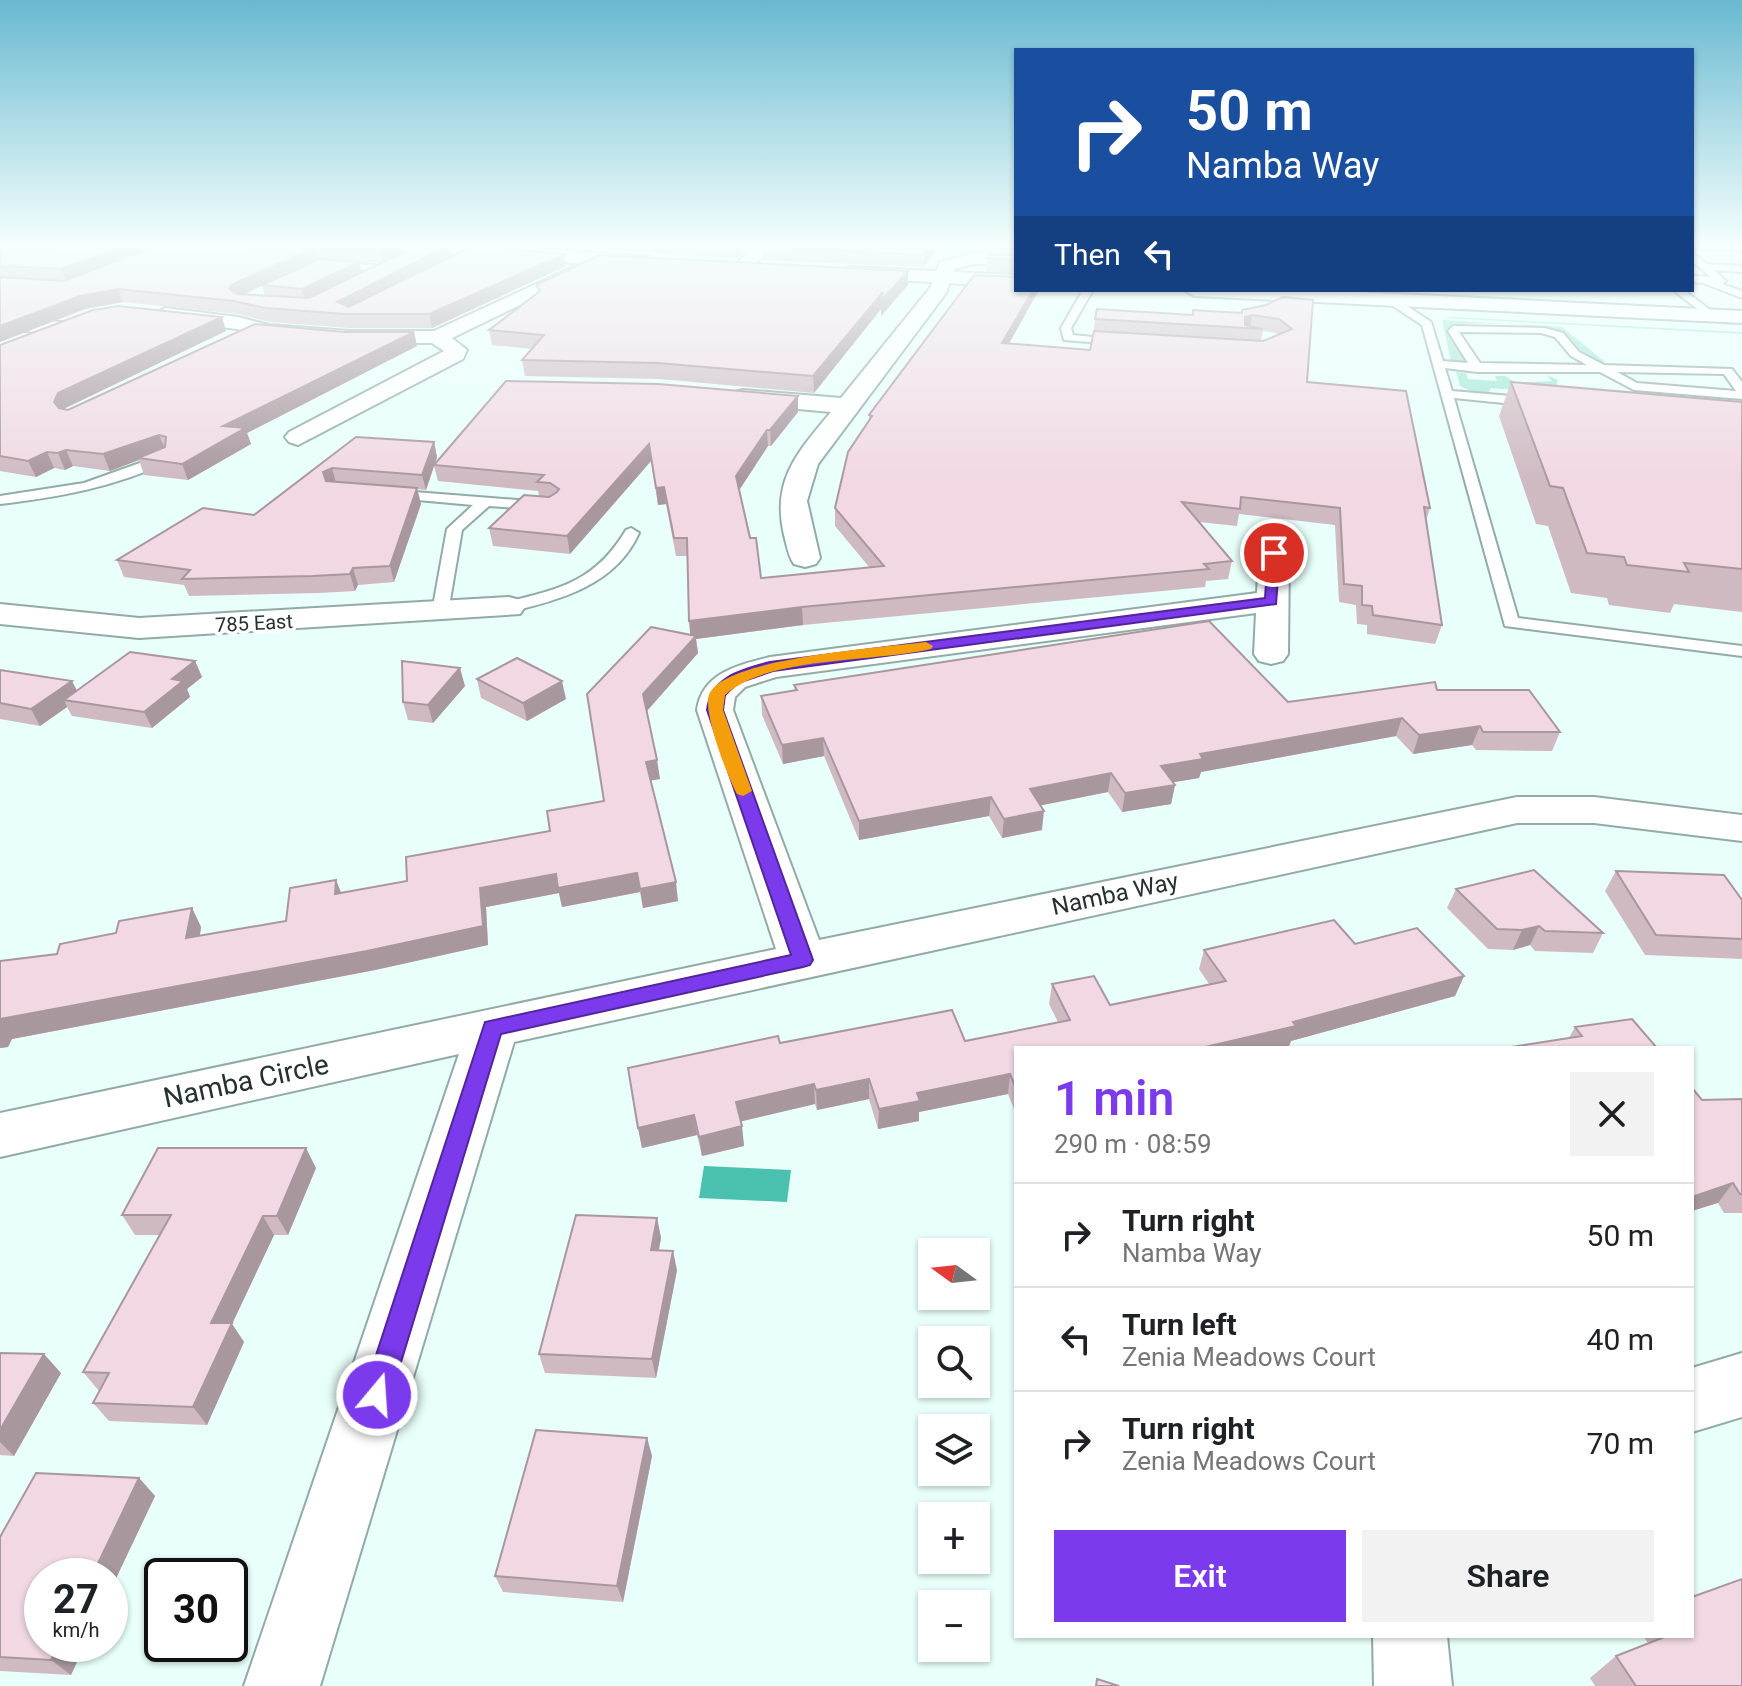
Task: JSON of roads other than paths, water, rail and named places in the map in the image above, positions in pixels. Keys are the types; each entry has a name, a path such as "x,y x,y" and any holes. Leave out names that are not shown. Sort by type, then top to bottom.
{"street":[{"path":"0,323 61,328"},
{"path":"24,343 75,323"},
{"path":"235,323 256,328 349,337 437,337 467,323"},
{"path":"805,558 794,518 792,493 799,473 913,323"},
{"path":"228,342 256,328"},
{"path":"298,437 455,354 456,350 437,337"},
{"path":"716,394 847,406"},
{"path":"1271,654 1274,553"},
{"path":"803,960 715,710 717,694 733,680 770,667 1272,601"},
{"name":"785 East","path":"0,614 139,628 509,607"},
{"name":"Namba Way","path":"493,1028 1517,810 1594,810 1742,828"},
{"path":"282,1686 493,1028"},
{"name":"Namba Circle","path":"0,1135 493,1028"},
{"path":"1694,1399 1742,1385"},
{"path":"1410,1638 1413,1686"}],"lane":[{"path":"1071,323 1066,334 1068,338 1090,345 1138,343"},
{"path":"1083,323 1086,326"},
{"path":"1427,324 1511,622 1742,651"},
{"path":"1477,368 1453,331 1457,328 1541,330 1559,335 1575,354 1634,386 1742,392"},
{"path":"1437,364 1524,371 1653,366 1742,373"},
{"path":"1728,371 1742,392"},
{"path":"1445,394 1552,403"},
{"path":"0,500 93,488 119,480 165,458"},
{"path":"366,492 552,507"},
{"path":"440,612 455,529 485,502"},
{"path":"509,607 546,599 604,571 621,555 631,533"}]}
